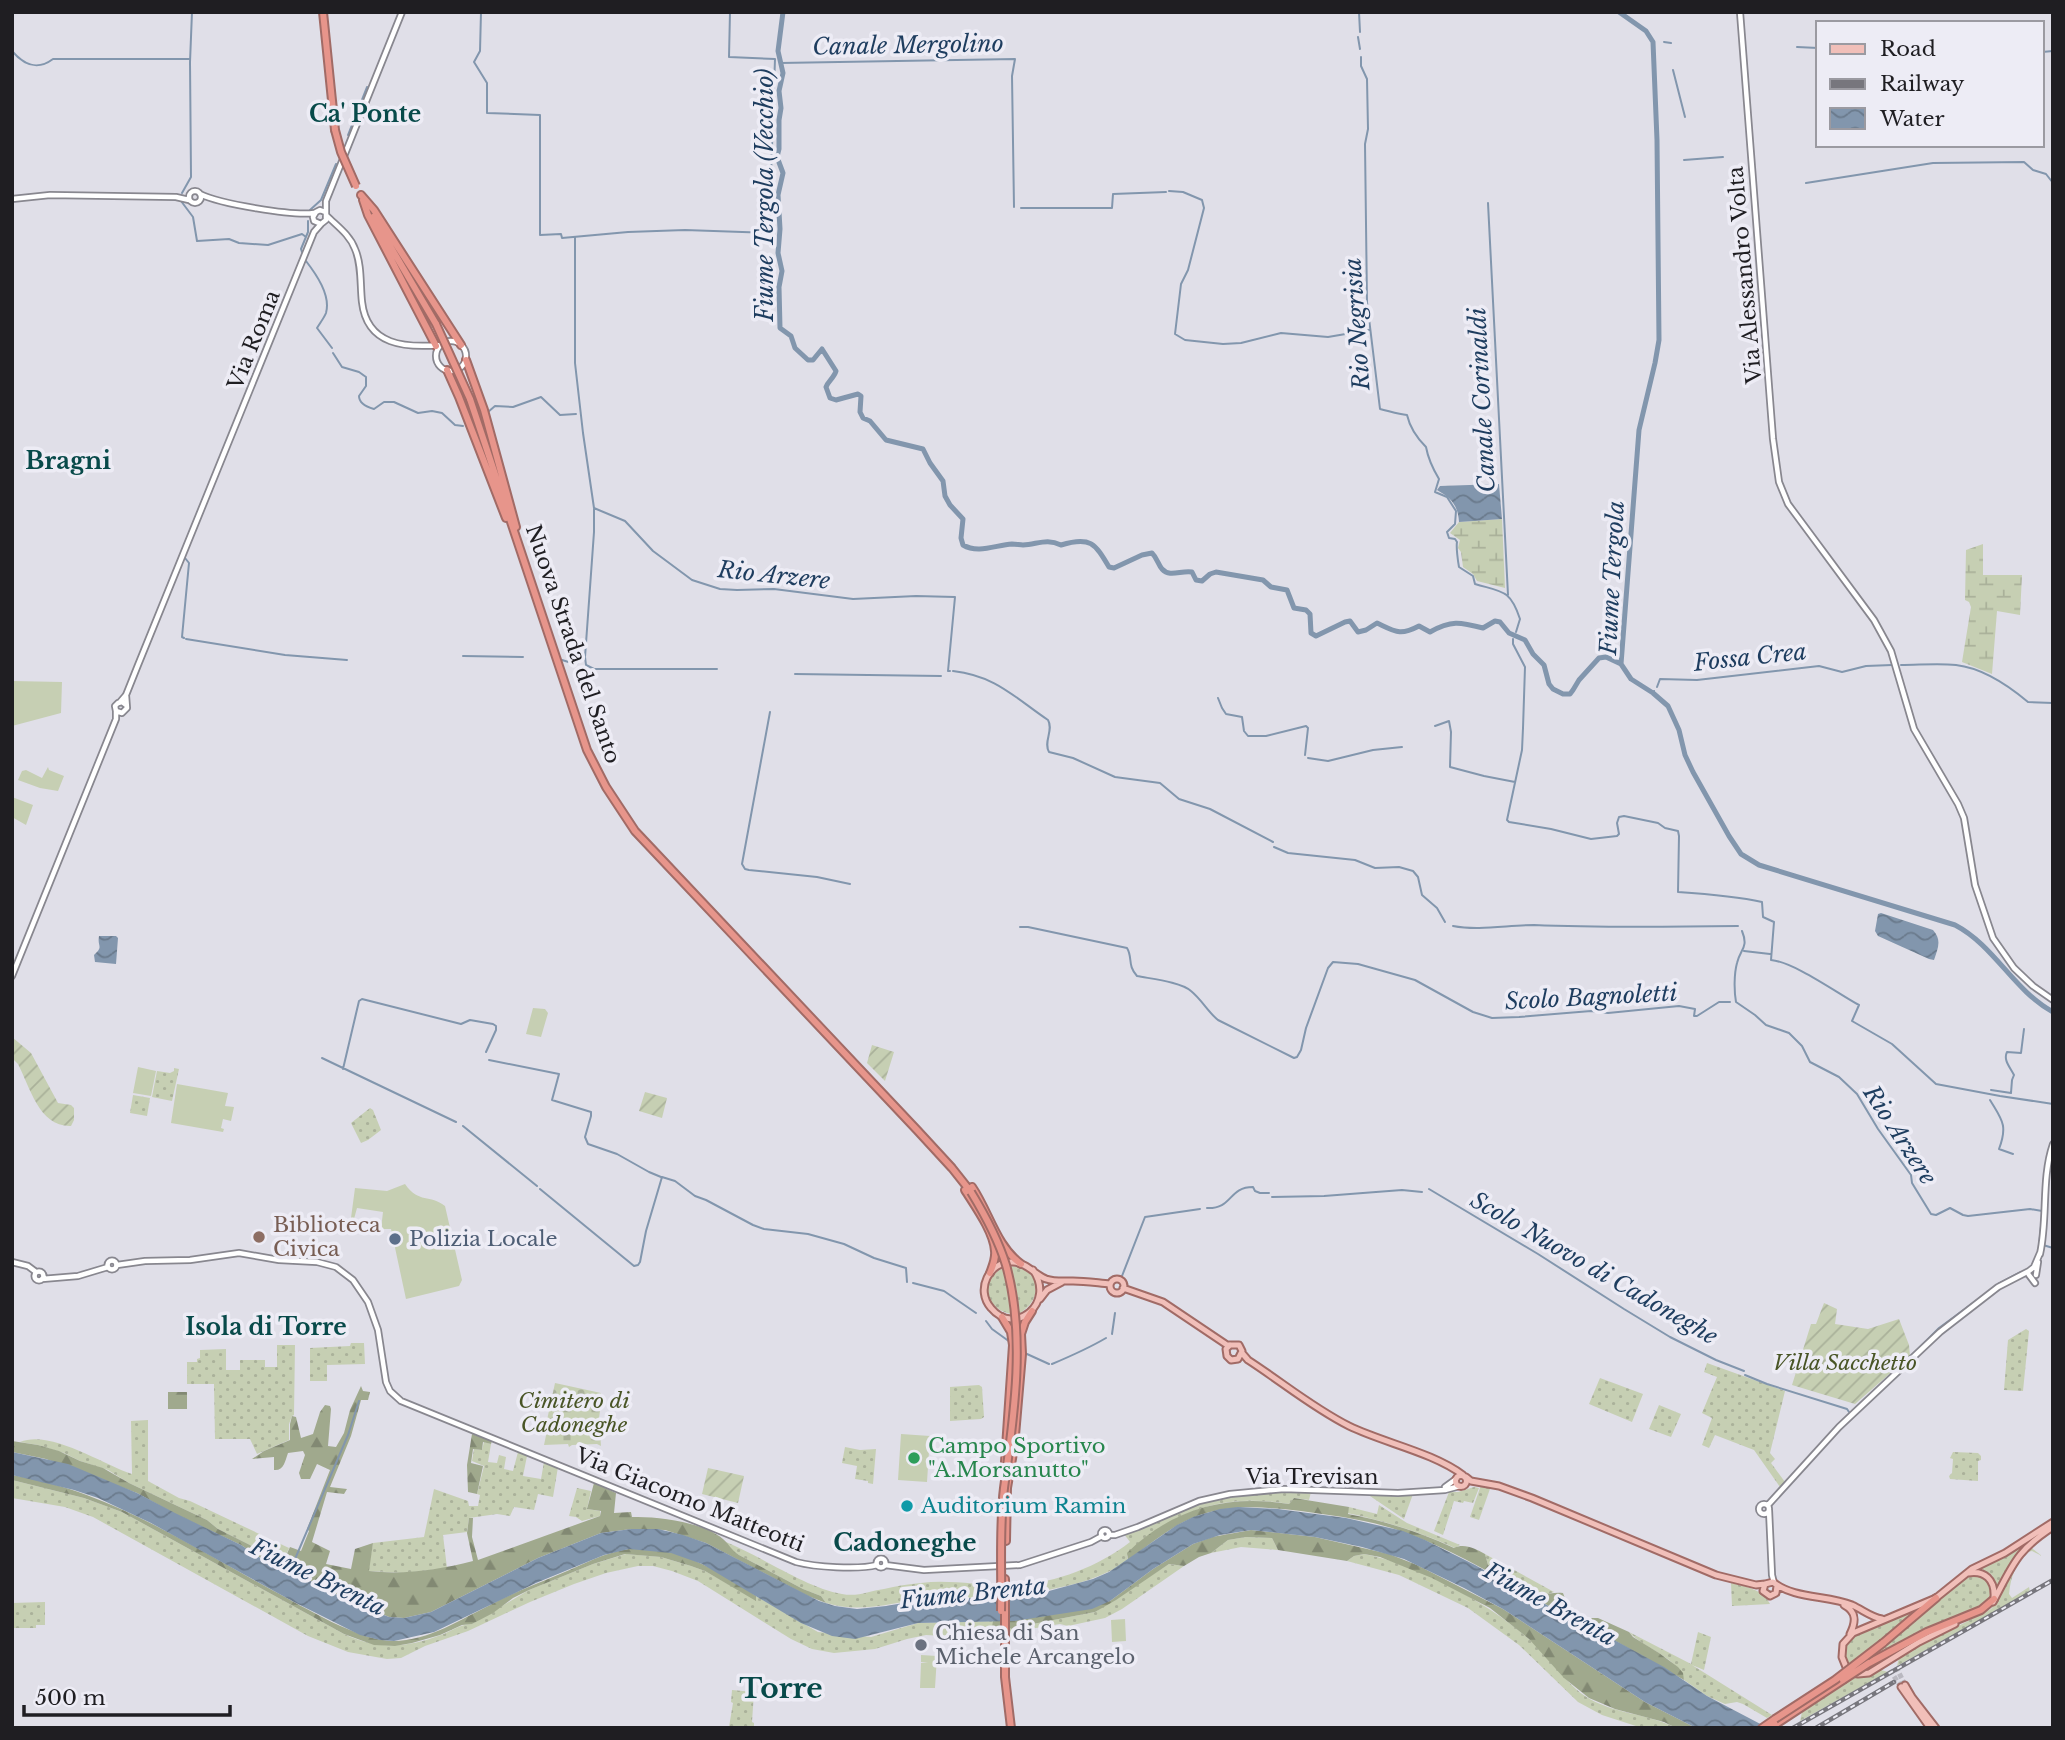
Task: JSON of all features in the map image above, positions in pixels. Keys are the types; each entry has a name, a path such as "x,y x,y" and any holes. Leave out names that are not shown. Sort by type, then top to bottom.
{"highway":[{"name":"Nuova Strada del Santo","path":"323,12 335,130 341,152 356,186 436,324 470,399 587,750 619,809 635,831 952,1168 971,1192 1000,1249 1016,1314 1016,1368 1006,1488 1001,1677 1009,1728"},
{"path":"361,195 368,215 438,348"},
{"path":"361,195 374,210 461,345"},
{"path":"424,346 431,335"},
{"path":"466,360 484,410 515,520 518,543"},
{"path":"447,370 518,543"},
{"path":"899,1111 912,1120 954,1164 980,1198 1004,1248 1021,1264"},
{"path":"899,1111 916,1135 949,1169 975,1205 995,1249 995,1260 990,1273"},
{"path":"1006,1488 1019,1390 1022,1328 1032,1311"},
{"path":"1002,1317 1013,1337 1006,1488"},
{"path":"1772,1723 1835,1680 1936,1598"},
{"path":"1762,1728 1885,1654 1927,1632 1981,1610 1994,1599"}],"main road":[{"path":"317,211 326,201 402,12"},
{"name":"Via Alessandro Volta","path":"1740,12 1775,463 1779,482 1785,499 1797,518 1879,627 1889,646 1914,729 1964,818 1975,885 1997,944 2014,968 2053,1000"},
{"path":"176,197 194,191 214,200"},
{"path":"189,200 190,193"},
{"path":"199,201 200,194"},
{"path":"12,199 50,195 176,197 195,203 214,200 298,214 337,226"},
{"path":"323,223 326,201"},
{"path":"298,214 317,211 326,214 348,237 356,253 363,307 370,325 379,336 390,342 424,346 438,348 452,341 461,345 466,352 466,360 457,370 447,370 442,368 424,346"},
{"name":"Via Roma","path":"314,232 317,211"},
{"name":"Via Roma","path":"119,712 116,705 125,695 314,232 323,223"},
{"path":"437,361 438,348"},
{"path":"12,976 119,712 126,710 125,695"},
{"path":"120,702 126,705"},
{"path":"1770,1587 1772,1575 1767,1510 1839,1427 1940,1332 1998,1287 2029,1274 2034,1267 2041,1248 2046,1207 2046,1169 2053,1144"},
{"name":"Via Giacomo Matteotti","path":"12,1262 28,1266 40,1275 58,1278 145,1261 190,1260 239,1254 321,1262 341,1269 356,1284 368,1302 378,1330 386,1382 390,1391 401,1401 796,1562 830,1566 885,1565 923,1570 1020,1565 1091,1542 1101,1536"},
{"path":"1067,1281 1053,1286 1032,1311 1015,1319 1002,1317 990,1307 985,1297 984,1285 990,1273 1001,1264 1015,1262 1049,1280 1067,1281 1110,1284 1118,1279 1123,1283 1123,1288 1163,1302 1222,1341 1228,1348 1229,1359 1248,1360"},
{"path":"1032,1270 1040,1285 1038,1302"},
{"path":"2029,1274 2035,1283"},
{"path":"1228,1348 1238,1345 1248,1360 1314,1406 1377,1438 1441,1463 1454,1471 1467,1483 1462,1486 1456,1482 1460,1477"},
{"path":"1238,1359 1242,1353"},
{"name":"Via Trevisan","path":"1101,1536 1119,1534 1199,1501 1230,1494 1284,1489 1389,1493 1448,1486 1460,1477 1499,1486 1702,1570 1770,1587"},
{"name":"Via Trevisan","path":"1434,1489 1445,1490 1482,1483"},
{"path":"1889,1669 1862,1675 1854,1673 1844,1663 1841,1648 1845,1639 1850,1634 1936,1598 1965,1574 2053,1524"},
{"path":"1872,1673 1937,1632 1988,1608 2019,1554 2053,1524"},
{"path":"1965,1574 1978,1572 1989,1577 1994,1589 1994,1599"},
{"path":"1770,1587 1848,1604 1877,1618 1889,1618"},
{"path":"1770,1587 1846,1606 1853,1612 1855,1619 1850,1634"},
{"path":"1896,1667 1903,1652"},
{"path":"1930,1728 1903,1686 1936,1728"}],"green space":[{"path":"1502,519 1505,588 1477,581 1473,574 1463,567 1458,548 1460,540 1450,533 1459,522"},
{"path":"1983,544 1983,575 2022,575 2020,615 1997,611 1992,674 1962,662 1971,607 1965,600 1966,550"},
{"path":"12,681 62,682 61,713 12,726"},
{"path":"48,767 49,770 64,776 58,791 18,780 22,771 26,770 42,778"},
{"path":"12,797 33,805 26,825 12,817"},
{"path":"533,1008 545,1009 548,1013 541,1037 526,1034"},
{"path":"12,1037 31,1053 58,1103 74,1108 71,1126 60,1125 51,1120 37,1104 18,1064 12,1058"},
{"path":"872,1045 894,1052 885,1081 867,1063"},
{"path":"138,1067 156,1071 151,1096 133,1093"},
{"path":"174,1068 179,1069 172,1101 152,1097 157,1071 170,1073"},
{"path":"177,1084 228,1093 225,1106 234,1107 231,1121 223,1119 223,1132 171,1123"},
{"path":"645,1092 667,1098 662,1118 639,1111"},
{"path":"133,1095 150,1098 147,1116 130,1113"},
{"path":"370,1108 381,1130 361,1143 351,1123"},
{"path":"405,1184 420,1197 445,1206 462,1280 459,1286 406,1299 391,1229 381,1229 383,1212 357,1208 354,1219 351,1218 355,1188 387,1191"},
{"path":"1009,1266 1028,1272 1036,1285 1032,1300 1027,1308 1018,1314"},
{"path":"1003,1268 1012,1314 996,1307 988,1294 990,1280"},
{"name":"Villa Sacchetto","path":"1824,1303 1837,1309 1835,1324 1868,1329 1899,1319 1909,1345 1910,1356 1855,1404 1792,1385 1811,1324 1816,1324"},
{"path":"2026,1329 2029,1331 2023,1391 2004,1390 2008,1340"},
{"path":"351,1343 364,1343 365,1364 327,1365 327,1381 310,1381 310,1348 350,1346"},
{"path":"277,1345 295,1345 294,1415 289,1424 289,1440 257,1454 250,1439 215,1439 214,1384 187,1384 187,1362 197,1362 200,1350 226,1349 226,1370 240,1370 240,1360 265,1360 265,1367 277,1367"},
{"path":"1707,1363 1785,1391 1770,1453 1775,1459 1771,1463 1785,1482 1780,1487 1754,1450 1715,1435 1709,1448 1702,1445 1712,1418 1702,1413 1717,1377 1704,1372"},
{"path":"1600,1378 1643,1394 1632,1422 1589,1404"},
{"name":"Cimitero di Cadoneghe","path":"555,1383 601,1393 601,1446 544,1445"},
{"path":"361,1386 363,1391 370,1392 368,1400 361,1400 351,1436 330,1487 347,1489 344,1494 327,1492 312,1542 330,1551 326,1564 351,1569 355,1549 373,1543 369,1571 421,1571 473,1561 467,1533 469,1518 473,1518 472,1537 478,1560 600,1516 601,1511 587,1509 594,1483 616,1493 614,1513 631,1512 632,1517 667,1519 704,1528 723,1539 739,1555 821,1596 826,1603 706,1543 665,1530 631,1529 601,1533 538,1558 431,1612 404,1618 389,1617 331,1592 315,1582 274,1567 241,1545 137,1493 46,1459 12,1452 12,1441 38,1445 103,1468 207,1520 268,1558 283,1562 290,1547 301,1551 330,1470 317,1464 310,1479 301,1479 299,1473 305,1455 303,1451 288,1453 284,1465 277,1470 274,1470 274,1457 252,1459 290,1440 292,1416 296,1417 301,1438 313,1434 325,1405 331,1409 328,1446 336,1447"},
{"path":"950,1387 982,1387 984,1417 950,1421"},
{"path":"168,1392 187,1392 187,1409 168,1409"},
{"path":"1659,1405 1681,1414 1671,1437 1649,1429"},
{"path":"148,1420 148,1481 289,1548 283,1562 268,1558 207,1520 129,1483 108,1470 64,1453 20,1442 32,1439 61,1444 132,1474 131,1421"},
{"path":"472,1434 492,1441 491,1444 483,1442 482,1450 473,1449 471,1463 483,1466 477,1494 468,1492 467,1465"},
{"name":"Campo Sportivo \"A.Morsanutto\"","path":"901,1434 930,1436 927,1482 898,1480"},
{"path":"484,1442 491,1444 488,1462 497,1463 499,1455 506,1457 504,1469 513,1471 518,1452 527,1456 523,1476 541,1479 544,1462 558,1467 553,1497 538,1494 534,1510 514,1507 510,1516 497,1514 469,1518 467,1532 443,1535 447,1568 405,1573 368,1571 373,1543 424,1537 434,1489 468,1501 469,1506 478,1506 480,1495 477,1494 484,1466 472,1461 474,1449 482,1450"},
{"path":"845,1447 876,1449 873,1484 855,1479 857,1466 842,1463"},
{"path":"1953,1452 1978,1453 1981,1456 1978,1461 1978,1481 1950,1479 1953,1459 1950,1458"},
{"path":"708,1468 744,1476 738,1503 702,1494"},
{"path":"12,1475 82,1493 115,1506 332,1622 379,1640 406,1640 432,1633 517,1592 602,1556 629,1549 662,1550 696,1561 743,1587 756,1596 756,1601 705,1571 661,1557 625,1554 529,1590 472,1624 412,1643 395,1646 374,1645 344,1634 122,1512 84,1498 12,1480"},
{"path":"12,1480 84,1498 122,1512 344,1634 380,1645 416,1643 472,1624 529,1590 593,1564 626,1554 661,1557 705,1571 756,1600 756,1596 818,1632 871,1637 918,1623 993,1621 993,1627 1007,1629 1095,1612 1169,1564 1184,1566 1105,1618 1068,1626 1060,1624 1024,1630 994,1639 926,1635 875,1649 834,1653 812,1649 791,1639 698,1581 653,1566 638,1566 574,1584 401,1658 387,1659 348,1652 308,1636 93,1517 65,1507 12,1498"},
{"path":"1481,1485 1491,1486 1479,1520 1470,1517"},
{"path":"577,1488 591,1491 587,1509 600,1511 600,1516 582,1521 569,1516"},
{"path":"1479,1488 1473,1503 1454,1501 1443,1535 1434,1531 1449,1492"},
{"path":"1262,1492 1311,1492 1309,1500 1294,1498 1289,1504 1238,1501 1206,1507 1159,1528 1134,1548 1127,1556 1128,1560 1106,1573 1070,1585 1015,1597 927,1599 864,1607 839,1606 826,1603 821,1596 739,1555 730,1549 726,1542 799,1579 828,1591 848,1595 933,1582 1032,1584 1091,1566 1130,1542 1124,1534 1201,1502"},
{"path":"1367,1494 1413,1494 1404,1519"},
{"path":"1294,1498 1349,1507 1348,1514 1402,1528 1454,1548 1466,1546 1477,1550 1485,1554 1488,1565 1541,1594 1563,1593 1567,1604 1575,1612 1588,1618 1598,1618 1629,1632 1678,1667 1684,1680 1450,1552 1406,1533 1367,1522 1276,1508 1225,1509 1200,1515 1181,1524 1128,1560 1127,1553 1145,1538 1182,1515 1223,1503 1266,1501 1289,1504"},
{"path":"1379,1505 1407,1523 1460,1545 1455,1548 1402,1527 1347,1513 1349,1507 1377,1514"},
{"path":"1251,1530 1315,1537 1389,1554 1417,1565 1503,1609 1645,1702 1696,1728 1676,1728 1589,1698 1564,1678 1529,1639 1490,1608 1432,1578 1380,1557 1364,1554 1347,1561 1278,1550 1272,1538 1246,1537 1228,1540 1211,1553 1184,1566 1169,1564 1095,1612 1007,1629 992,1627 993,1621 1042,1616 1110,1601 1193,1544 1212,1537"},
{"path":"2035,1536 2014,1557 1998,1587 1992,1575 1980,1568"},
{"path":"1246,1537 1272,1538 1278,1550 1241,1547 1211,1553 1228,1540"},
{"path":"2029,1546 2042,1556 2028,1552 2014,1571 2009,1594 2012,1598 2029,1587 2030,1592 1897,1666 1899,1658 1908,1652 1991,1609 2010,1572"},
{"path":"1364,1554 1407,1566 1494,1612 1529,1639 1570,1683 1595,1702 1676,1728 1642,1728 1602,1715 1578,1702 1519,1645 1468,1608 1399,1575 1347,1561"},
{"path":"1485,1554 1554,1592 1541,1594 1495,1569 1488,1565"},
{"path":"1976,1574 1986,1581 1992,1591 1990,1599 1982,1607 1930,1627 1855,1668 1965,1578"},
{"path":"1731,1583 1758,1592 1770,1604 1732,1606"},
{"path":"45,1602 45,1625 36,1625 36,1628 12,1628 12,1603"},
{"path":"1917,1610 1849,1666 1845,1652 1851,1637"},
{"path":"1125,1619 1126,1641 1112,1642 1111,1620"},
{"path":"1629,1632 1691,1664 1698,1632 1711,1637 1704,1670 1692,1665 1772,1715 1767,1718 1743,1704 1725,1704 1707,1696 1684,1680 1681,1672 1668,1659"},
{"path":"921,1655 937,1656 935,1688 920,1688 921,1663 928,1663 921,1662"},
{"path":"1881,1670 1888,1672 1800,1721 1802,1712 1854,1676 1865,1677"},
{"path":"732,1690 754,1692 754,1728 727,1728 733,1703"}],"water":[{"path":"1499,484 1502,519 1459,522 1453,503 1437,490 1440,486"},
{"path":"1878,914 1933,930 1938,941 1934,960 1878,936 1875,931"},
{"path":"99,936 118,938 116,964 95,962"},
{"path":"12,1452 68,1464 137,1493 241,1545 274,1567 315,1582 331,1592 389,1617 404,1618 431,1612 538,1558 601,1533 631,1529 658,1529 706,1543 819,1601 857,1609 927,1599 1014,1597 1093,1579 1109,1572 1177,1525 1220,1509 1278,1509 1346,1518 1403,1531 1425,1540 1664,1667 1707,1696 1768,1728 1696,1728 1645,1702 1503,1609 1404,1559 1315,1537 1251,1530 1220,1535 1193,1544 1110,1601 1092,1609 1014,1621 918,1623 855,1639 832,1636 801,1623 702,1564 671,1553 629,1549 604,1555 536,1583 434,1632 394,1641 380,1640 360,1635 294,1602 151,1523 98,1498 12,1475"}],"waterway":[{"path":"182,193 191,177 192,12"},
{"path":"481,12 480,51 474,62 487,83 487,113 540,115 540,235 561,234 562,238 685,230 769,233 775,59 729,57 730,12"},
{"name":"Fiume Tergola (Vecchio)","path":"783,12 778,51 783,73 779,91 781,108 777,157 783,173 778,195 778,253 782,271 779,287 780,328 791,336 795,348 808,360 813,360 822,349 836,371 826,387 830,398 836,400 858,394 861,396 860,412 863,418 870,421 886,440 923,449 943,481 945,496 950,505 963,519 963,545 981,549 1047,542 1061,545 1079,541 1095,547 1109,567 1114,568 1152,553 1165,572 1192,572 1196,580 1202,581 1216,572 1263,580 1271,587 1287,590 1294,608 1306,610 1310,614 1311,633 1316,636 1350,621 1358,632 1377,623 1398,632 1419,626 1430,632 1450,624 1462,623 1483,628 1495,621 1500,622 1509,633 1525,640 1533,654 1544,665 1549,684 1563,694 1570,694 1599,658 1606,657 1621,664"},
{"name":"Rio Negrisia","path":"1359,12 1360,32"},
{"name":"Fiume Tergola","path":"1619,12 1646,31 1653,42 1659,340 1639,430 1621,664 1631,679 1668,706 1693,772 1741,854 1759,865 1955,925 1982,944 2026,992 2053,1012"},
{"name":"Rio Negrisia","path":"1358,37 1360,49"},
{"path":"1664,42 1671,43"},
{"path":"1797,47 1816,48"},
{"path":"12,51 31,65 42,65 53,59 190,59"},
{"path":"2044,52 2053,51"},
{"name":"Rio Negrisia","path":"1361,57 1361,66 1367,79 1367,302 1380,409 1407,415 1414,432 1426,447 1439,479 1435,492 1447,497 1456,511 1455,524 1447,532 1449,538 1457,542 1459,567 1473,576 1475,584 1504,593 1513,602 1520,619 1516,632"},
{"name":"Canale Mergolino","path":"780,63 1015,59 1012,76 1014,207"},
{"path":"1673,70 1685,117"},
{"name":"Rio Arzere","path":"348,135 367,87"},
{"path":"1684,160 1723,157"},
{"path":"1806,183 1933,163 2024,162 2033,170 2046,174 2053,183"},
{"name":"Rio Arzere","path":"310,210 321,200 336,164"},
{"name":"Canale Mergolino","path":"1169,191 1183,192 1202,200 1204,208 1188,270 1181,284 1175,334 1185,340 1223,344 1241,343 1281,333 1328,337 1369,330"},
{"name":"Canale Mergolino","path":"1021,208 1112,208 1113,194 1166,192"},
{"path":"181,201 193,217 197,241 229,239 239,243 268,245 302,234 306,237"},
{"name":"Canale Corinaldi","path":"1488,203 1508,595"},
{"name":"Rio Arzere","path":"302,252 308,221"},
{"name":"Rio Arzere","path":"575,238 575,363 594,508 625,521 653,551 692,580 720,589 774,589 853,599 955,597 950,671"},
{"name":"Rio Arzere","path":"306,261 325,292 326,313 317,328 332,348"},
{"name":"Rio Arzere","path":"333,353 342,367 366,377 366,386 359,396 366,406 374,409 384,402 394,402 418,413 442,413 455,425 463,426"},
{"name":"Rio Arzere","path":"488,412 495,406 513,407 541,397 560,415 576,414"},
{"path":"594,509 586,665 594,669 717,669"},
{"path":"184,638 189,563 185,558"},
{"path":"186,639 285,655 347,660"},
{"name":"Rio Negrisia","path":"1513,639 1525,667 1522,750 1507,820 1509,822 1591,839 1617,836 1619,817 1624,816 1658,823 1678,831 1678,892 1762,902 1763,917 1774,922 1771,960 1803,972 1859,1005 1852,1021 1892,1044 1936,1084 2053,1104"},
{"path":"463,656 523,657"},
{"path":"562,660 575,664 579,662"},
{"name":"Fossa Crea","path":"1901,665 1942,664 1966,667 1995,679 2028,702 2053,703"},
{"name":"Fossa Crea","path":"1657,687 1660,679 1697,680 1819,666 1842,672 1866,666 1892,665"},
{"name":"Rio Arzere","path":"953,671 993,683 1048,720 1049,752 1073,758 1115,777 1160,783 1179,799 1210,809 1273,842"},
{"path":"795,674 941,676"},
{"path":"1218,698 1226,714 1242,717 1244,731 1248,736 1266,736 1306,726 1305,755"},
{"name":"Scolo Bagnoletti","path":"770,712 742,864 749,870 817,877 850,884"},
{"path":"1435,726 1449,721 1450,767 1515,782"},
{"path":"1308,758 1328,761 1373,750 1402,747"},
{"name":"Rio Arzere","path":"1274,847 1288,853 1355,860 1375,868 1399,867 1413,871 1418,877 1422,895 1437,908 1445,922"},
{"name":"Rio Arzere","path":"1453,926 1738,926"},
{"name":"Scolo Bagnoletti","path":"1020,927 1127,948 1137,976 1186,988 1218,1020 1294,1058 1301,1050 1306,1028 1328,968 1333,962 1358,964 1415,980 1473,1012 1492,1018 1591,1011 1608,1013 1679,1006 1695,1009 1694,1016 1697,1016 1719,1002 1730,1002"},
{"name":"Rio Arzere","path":"1742,931 1744,945 1735,972 1736,1002 1766,1025 1789,1033 1802,1046 1810,1062 1839,1077 1857,1094 1911,1175 1912,1183 1931,1214 1936,1215 1950,1208 1968,1216 2030,1209 2042,1211"},
{"path":"1744,951 1770,954"},
{"path":"343,1069 359,1001 362,999 461,1024 470,1020 493,1024 496,1030 486,1052"},
{"path":"1991,1090 2011,1093 2014,1075 2006,1055 2007,1052 2021,1053 2024,1029"},
{"name":"Scolo Nuovo di Cadoneghe","path":"322,1058 456,1122"},
{"path":"489,1060 559,1074 552,1100 591,1112 585,1137 588,1144 617,1154 661,1177"},
{"path":"1990,1100 2003,1128 1999,1149 2013,1154"},
{"name":"Scolo Nuovo di Cadoneghe","path":"463,1126 537,1186"},
{"name":"Scolo Nuovo di Cadoneghe","path":"540,1189 634,1266 640,1262 662,1177 675,1181 695,1196 753,1225 764,1229 808,1234 844,1244 874,1258 906,1268 907,1282"},
{"name":"Scolo Nuovo di Cadoneghe","path":"1207,1208 1222,1205 1245,1188 1253,1187 1260,1193 1269,1193"},
{"name":"Scolo Nuovo di Cadoneghe","path":"1429,1189 1670,1337 1744,1371"},
{"name":"Scolo Nuovo di Cadoneghe","path":"1272,1197 1402,1190 1422,1192"},
{"name":"Scolo Nuovo di Cadoneghe","path":"1122,1276 1145,1217 1200,1209"},
{"name":"Rio Arzere","path":"2039,1246 2042,1216"},
{"name":"Rio Arzere","path":"2043,1245 2053,1248"},
{"name":"Scolo Nuovo di Cadoneghe","path":"1998,1284 2021,1272"},
{"name":"Scolo Nuovo di Cadoneghe","path":"913,1283 944,1291 976,1313"},
{"name":"Scolo Nuovo di Cadoneghe","path":"1902,1365 1939,1328 1988,1292"},
{"name":"Scolo Nuovo di Cadoneghe","path":"1112,1334 1115,1313"},
{"name":"Scolo Nuovo di Cadoneghe","path":"986,1321 1010,1342"},
{"name":"Scolo Nuovo di Cadoneghe","path":"1052,1364 1106,1338"},
{"name":"Scolo Nuovo di Cadoneghe","path":"1027,1354 1049,1364"},
{"name":"Scolo Nuovo di Cadoneghe","path":"1745,1375 1847,1409 1849,1412"},
{"name":"Fiume Brenta","path":"295,1559 348,1435 359,1401"},
{"name":"Fiume Brenta","path":"290,1574 294,1562"}],"tunnel":[{"path":"1896,1667 1905,1685"},
{"path":"1890,1670 1901,1687"}],"railway":[{"path":"1793,1728 2053,1580"},
{"path":"1816,1728 1894,1682"}],"place":[{"name":"Biblioteca Civica","path":"259,1237"},
{"name":"Polizia Locale","path":"395,1239"},
{"name":"Campo Sportivo \"A.Morsanutto\"","path":"914,1458"},
{"name":"Auditorium Ramin","path":"907,1506"},
{"name":"Chiesa di San Michele Arcangelo","path":"921,1645"}],"district":[{"name":"Ca' Ponte","path":"365,114"},
{"name":"Bragni","path":"68,461"},
{"name":"Isola di Torre","path":"266,1327"},
{"name":"Cadoneghe","path":"905,1543"},
{"name":"Torre","path":"781,1688"}]}
